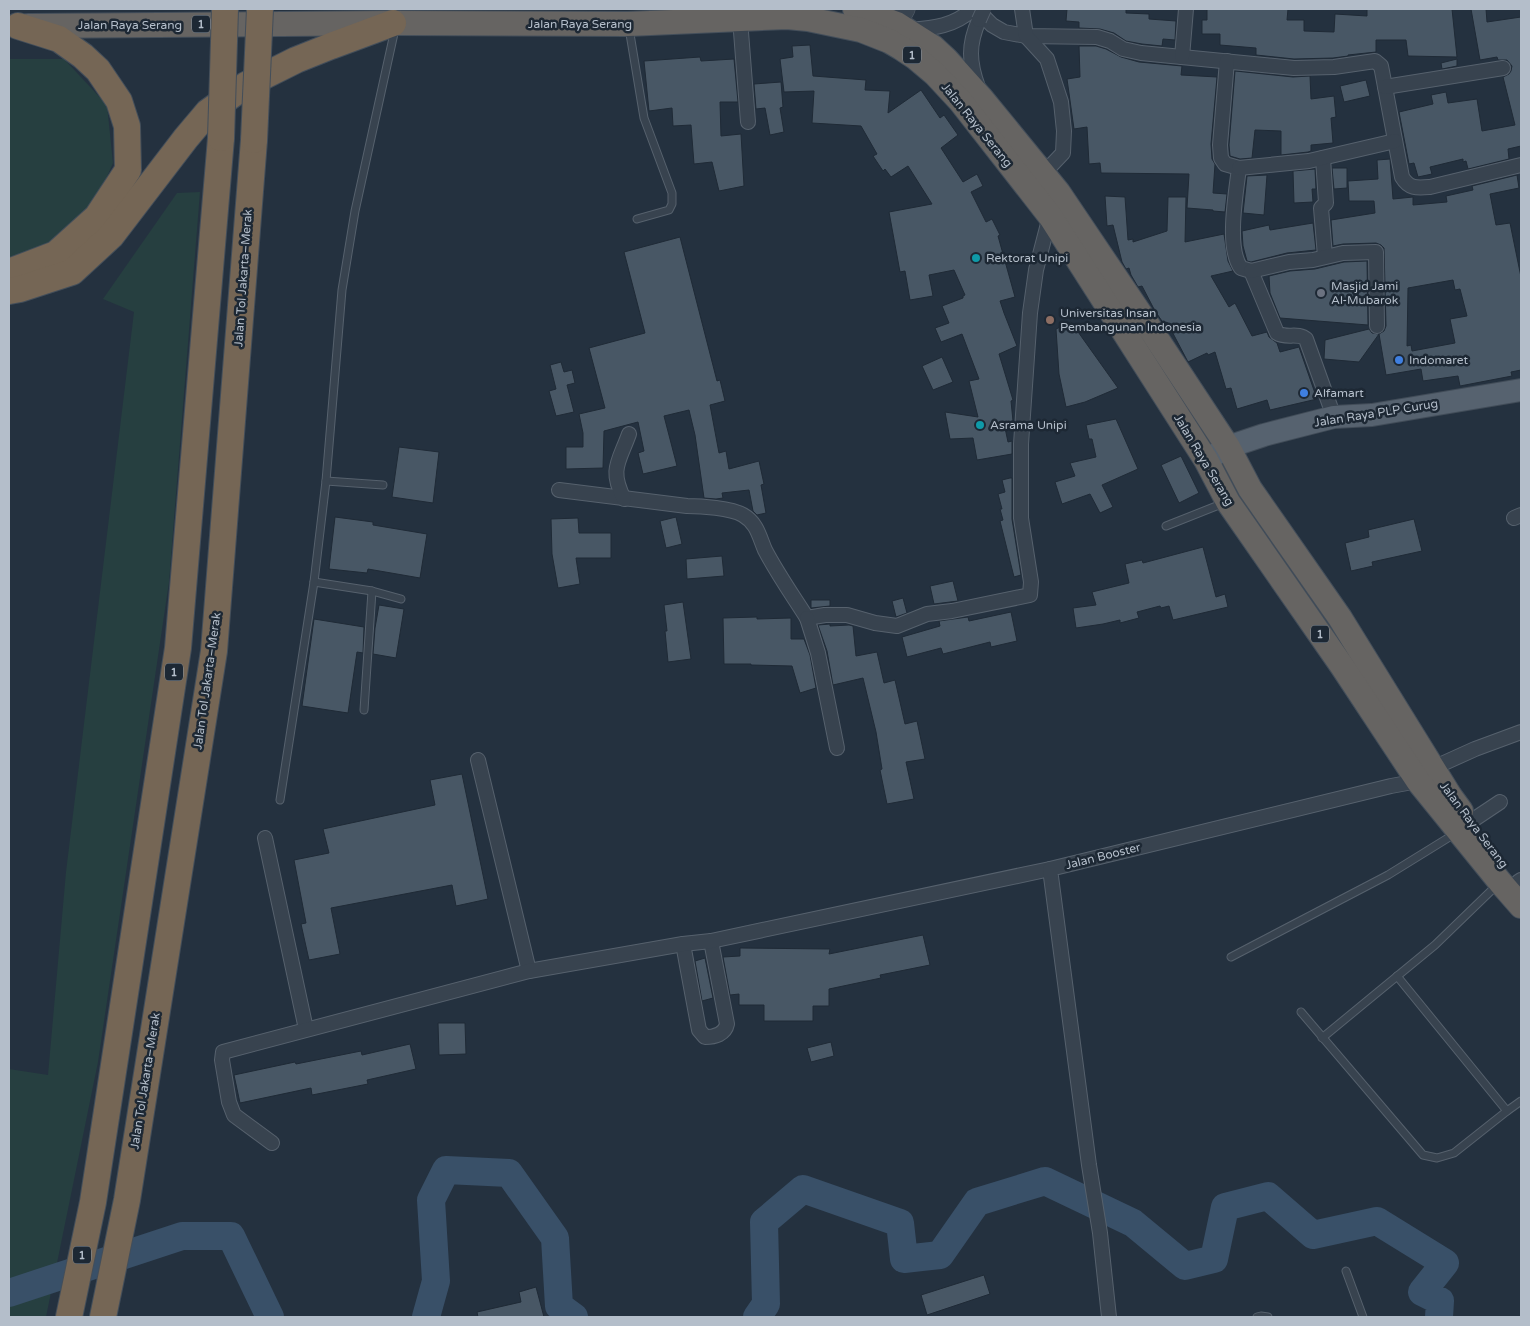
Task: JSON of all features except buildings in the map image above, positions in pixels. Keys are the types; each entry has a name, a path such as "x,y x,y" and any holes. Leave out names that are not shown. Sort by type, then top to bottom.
{"highway":[{"name":"1","path":"70,1312 93,1202 178,648 221,138 226,9"},
{"name":"Jalan Tol Jakarta–Merak","path":"104,1311 127,1200 214,651 254,140 260,9"},
{"name":"Jalan Raya Serang","path":"855,9 902,20 933,47 982,99 1058,192 1228,447 1239,496"},
{"name":"Jalan Raya Serang","path":"13,26 407,20 628,24 787,17 808,19 861,30 902,20"},
{"path":"9,291 20,290 72,272 111,236 208,112 246,85 296,60 407,20"},
{"name":"Jalan Raya Serang","path":"902,20 916,58 935,74 961,102 1050,216 1206,460 1239,496 1340,618 1419,770 1450,796 1465,827 1515,882 1521,906"},
{"path":"9,272 56,254 97,217 128,170 127,126 119,101 98,70 83,56 59,39 13,26"}],"main road":[{"name":"Jalan Raya PLP Curug","path":"1206,460 1228,447 1264,435 1334,417 1372,415 1521,390"}],"street":[{"path":"1022,9 1026,36 1047,59 1061,102 1064,131 1063,153 1043,174"},
{"path":"1182,56 1186,9"},
{"path":"902,20 934,28 952,23 976,12"},
{"path":"976,12 1004,32 1026,36 1097,36 1123,49 1141,53 1294,68 1334,67 1375,61 1381,66 1402,177 1405,182 1415,188 1430,187 1521,165"},
{"path":"976,12 970,48 972,69 982,99"},
{"path":"740,19 748,122"},
{"path":"1228,61 1220,145 1221,158 1225,164 1238,168 1309,161 1395,141"},
{"path":"1385,87 1503,68"},
{"path":"1323,158 1326,203 1321,208 1325,256"},
{"path":"1238,168 1232,231 1234,249 1239,266 1251,272 1289,262 1343,253 1376,252 1377,326"},
{"path":"807,618 825,615 847,615 875,624 897,626 927,614 1030,596 1031,582 1021,518 1021,444 1036,270 1050,216"},
{"path":"1251,272 1277,333 1282,336 1300,336 1306,339 1334,417"},
{"path":"624,499 616,482 616,472 628,434"},
{"path":"559,490 686,506 702,506 737,512 744,516 756,528 765,549 807,618 818,653 837,748"},
{"name":"Jalan Booster","path":"1109,1317 1100,1233 1089,1165 1050,869 1391,786 1419,770 1521,732"},
{"path":"478,760 529,971"},
{"path":"1391,786 1419,770"},
{"path":"1465,827 1500,802"},
{"path":"265,838 306,1030"},
{"path":"272,1143 234,1115 228,1102 223,1052 529,971 683,944 711,941 1050,869"},
{"path":"683,944 699,1030 706,1037 711,1037 723,1032 728,1024 711,941"}],"lane":[{"path":"280,800 314,582 326,480 342,290 355,211 407,20"},
{"path":"628,24 644,118 672,193 672,204 669,210 637,219"},
{"path":"326,480 383,485"},
{"path":"1166,526 1239,496"},
{"path":"314,582 372,591 401,599"},
{"path":"364,710 372,591"},
{"name":"Jalan Raya Serang","path":"1231,957 1388,874 1465,827"},
{"path":"1322,1038 1515,882"},
{"path":"1397,976 1507,1111"},
{"path":"1301,1012 1423,1155 1437,1158 1454,1153 1521,1101"},
{"path":"1346,1271 1363,1317"},
{"path":"1257,1317 1268,1317"}],"green space":[{"path":"9,59 64,59 107,105 113,163 84,229 9,260"},
{"path":"200,192 169,582 98,1062 46,1317 9,1317 9,1069 48,1075 66,872 134,312 103,299 177,193"}],"waterway":[{"path":"426,1317 436,1281 431,1200 446,1170 509,1173 555,1238 559,1306 574,1317"},
{"path":"757,1317 766,1304 764,1222 803,1189 900,1223 904,1259 940,1255 977,1202 1045,1181 1133,1223 1185,1266 1214,1259 1225,1207 1268,1196 1313,1235 1377,1221 1445,1263 1422,1292 1440,1301 1439,1317"},
{"path":"9,1293 182,1236 231,1236 270,1317"}],"place":[{"name":"Rektorat Unipi","path":"976,258"},
{"name":"Masjid Jami Al-Mubarok","path":"1321,293"},
{"name":"Universitas Insan Pembangunan Indonesia","path":"1050,320"},
{"name":"Indomaret","path":"1399,360"},
{"name":"Alfamart","path":"1304,393"},
{"name":"Asrama Unipi","path":"980,425"}]}
